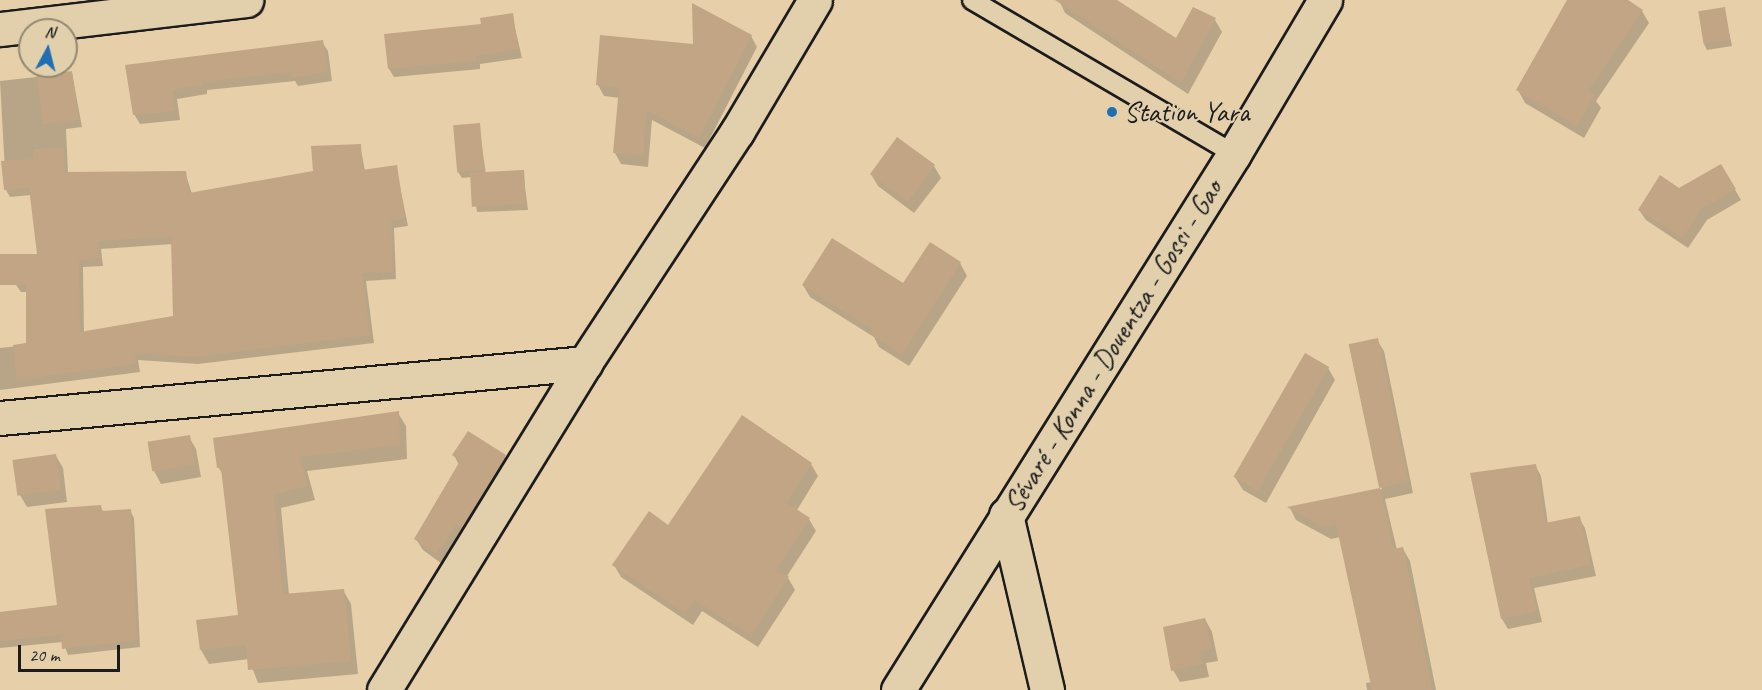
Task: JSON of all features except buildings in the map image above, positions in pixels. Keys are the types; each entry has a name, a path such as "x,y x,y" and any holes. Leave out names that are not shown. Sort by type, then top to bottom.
{"street":[{"path":"0,29 246,0"},
{"path":"384,690 585,363 737,132 815,0"},
{"name":"Sévaré - Konna - Douentza - Gossi - Gao","path":"898,690 1234,154 1325,0"},
{"path":"0,418 585,363"},
{"path":"1006,515 1047,690"}],"lane":[{"path":"972,0 1234,154"}],"place":[{"name":"Station Yara","path":"1112,112"}]}
